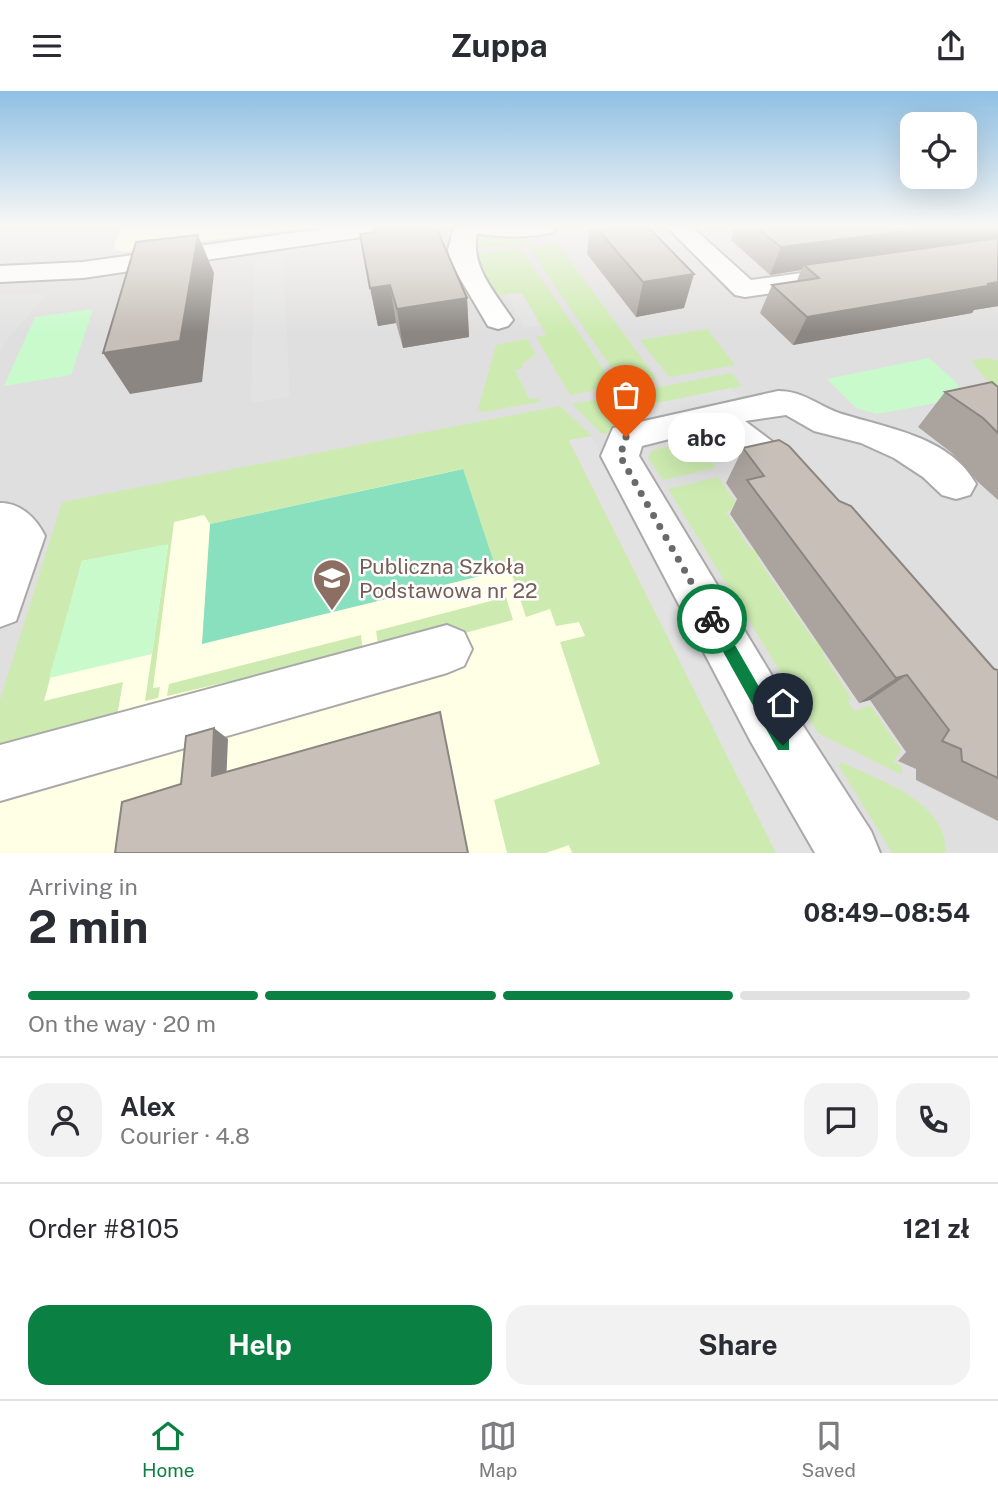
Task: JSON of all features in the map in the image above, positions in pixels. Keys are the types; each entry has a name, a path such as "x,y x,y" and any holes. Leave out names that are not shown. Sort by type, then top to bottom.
{"street":[{"path":"0,274 83,270 135,263"},
{"path":"464,263 498,320"},
{"path":"717,263 745,289 843,275"},
{"path":"849,853 770,723 620,456 626,437 716,415 778,403 792,403 827,422 871,433 907,448 956,484"},
{"path":"716,415 740,438 785,469 812,500"},
{"path":"0,520 7,520 24,536 0,606"},
{"path":"0,773 446,649"}],"shaded area":[{"path":"0,263 998,263 998,853 0,853"},
{"path":"254,263 283,263 290,397 251,403"},
{"path":"48,293 4,343 0,353 0,294"},
{"path":"522,293 541,326 525,328 507,295"},
{"path":"732,388 746,404 617,431 606,413"},
{"name":"Publiczna Szkoła Podstawowa nr 22","path":"538,414 746,853 0,853 0,717 65,507"},
{"path":"591,436 823,853 776,853 569,440"}],"green space":[{"path":"474,263 530,263 609,377 612,387 570,395 536,337 546,335 522,293 496,295"},
{"path":"539,263 571,263 657,379 625,385"},
{"path":"93,309 71,375 4,386 35,317"},
{"path":"707,329 735,365 669,377 640,340"},
{"path":"527,339 536,354 522,364 523,368 515,370 529,399 538,398 540,402 482,412 478,409 496,345"},
{"path":"929,358 956,382 962,395 957,399 877,414 856,408 827,379"},
{"path":"986,358 998,360 998,394 971,361"},
{"path":"731,373 742,386 607,413 617,431 602,434 572,404"},
{"path":"560,406 592,436 569,441 776,853 572,853 569,845 546,853 507,853 494,800 600,764 560,642 585,636 579,622 556,626 550,609 526,617 509,566 496,571 462,469 210,524 204,515 174,522 153,688 160,687 158,698 145,701 168,545 82,561 44,701 123,682 117,716 0,748 0,700 62,502"},
{"path":"677,444 701,451 716,468 663,480 648,458 651,451"},
{"path":"463,469 497,572 202,644 210,524"},
{"path":"718,477 740,508 726,512 751,550 759,549 764,556 757,558 815,642 822,640 829,650 822,653 852,699 847,700 854,711 870,705 901,750 894,761 902,767 902,775 818,733 668,489"},
{"path":"168,544 152,654 49,678 82,561"},
{"path":"506,597 513,620 380,656 376,631"},
{"path":"361,635 364,661 228,697 227,682 167,696 169,684"},
{"path":"841,762 892,785 923,806 936,820 943,835 946,853 892,853 839,766"}],"building":[{"path":"130,263 193,263 180,341 103,353"},
{"path":"365,263 452,263 467,298 397,309 390,285 370,288"},
{"path":"626,263 683,263 694,274 643,282"},
{"path":"822,263 998,263 998,282 807,317 772,285 819,278 804,265"},
{"path":"992,382 998,387 998,433 983,418 945,392"},
{"path":"779,440 789,446 839,501 851,506 994,669 998,670 998,778 962,761 961,749 942,741 949,730 907,675 896,678 747,480 764,476 743,448"},
{"path":"440,712 468,853 115,853 122,802 181,784 186,736 214,728 212,776"}],"way so far":[{"path":"626,437 620,456 712,619"}],"place":[{"name":"abc","path":"626,437"},
{"name":"Publiczna Szkoła Podstawowa nr 22","path":"332,612"}],"route":[{"path":"712,619 783,745"}]}
